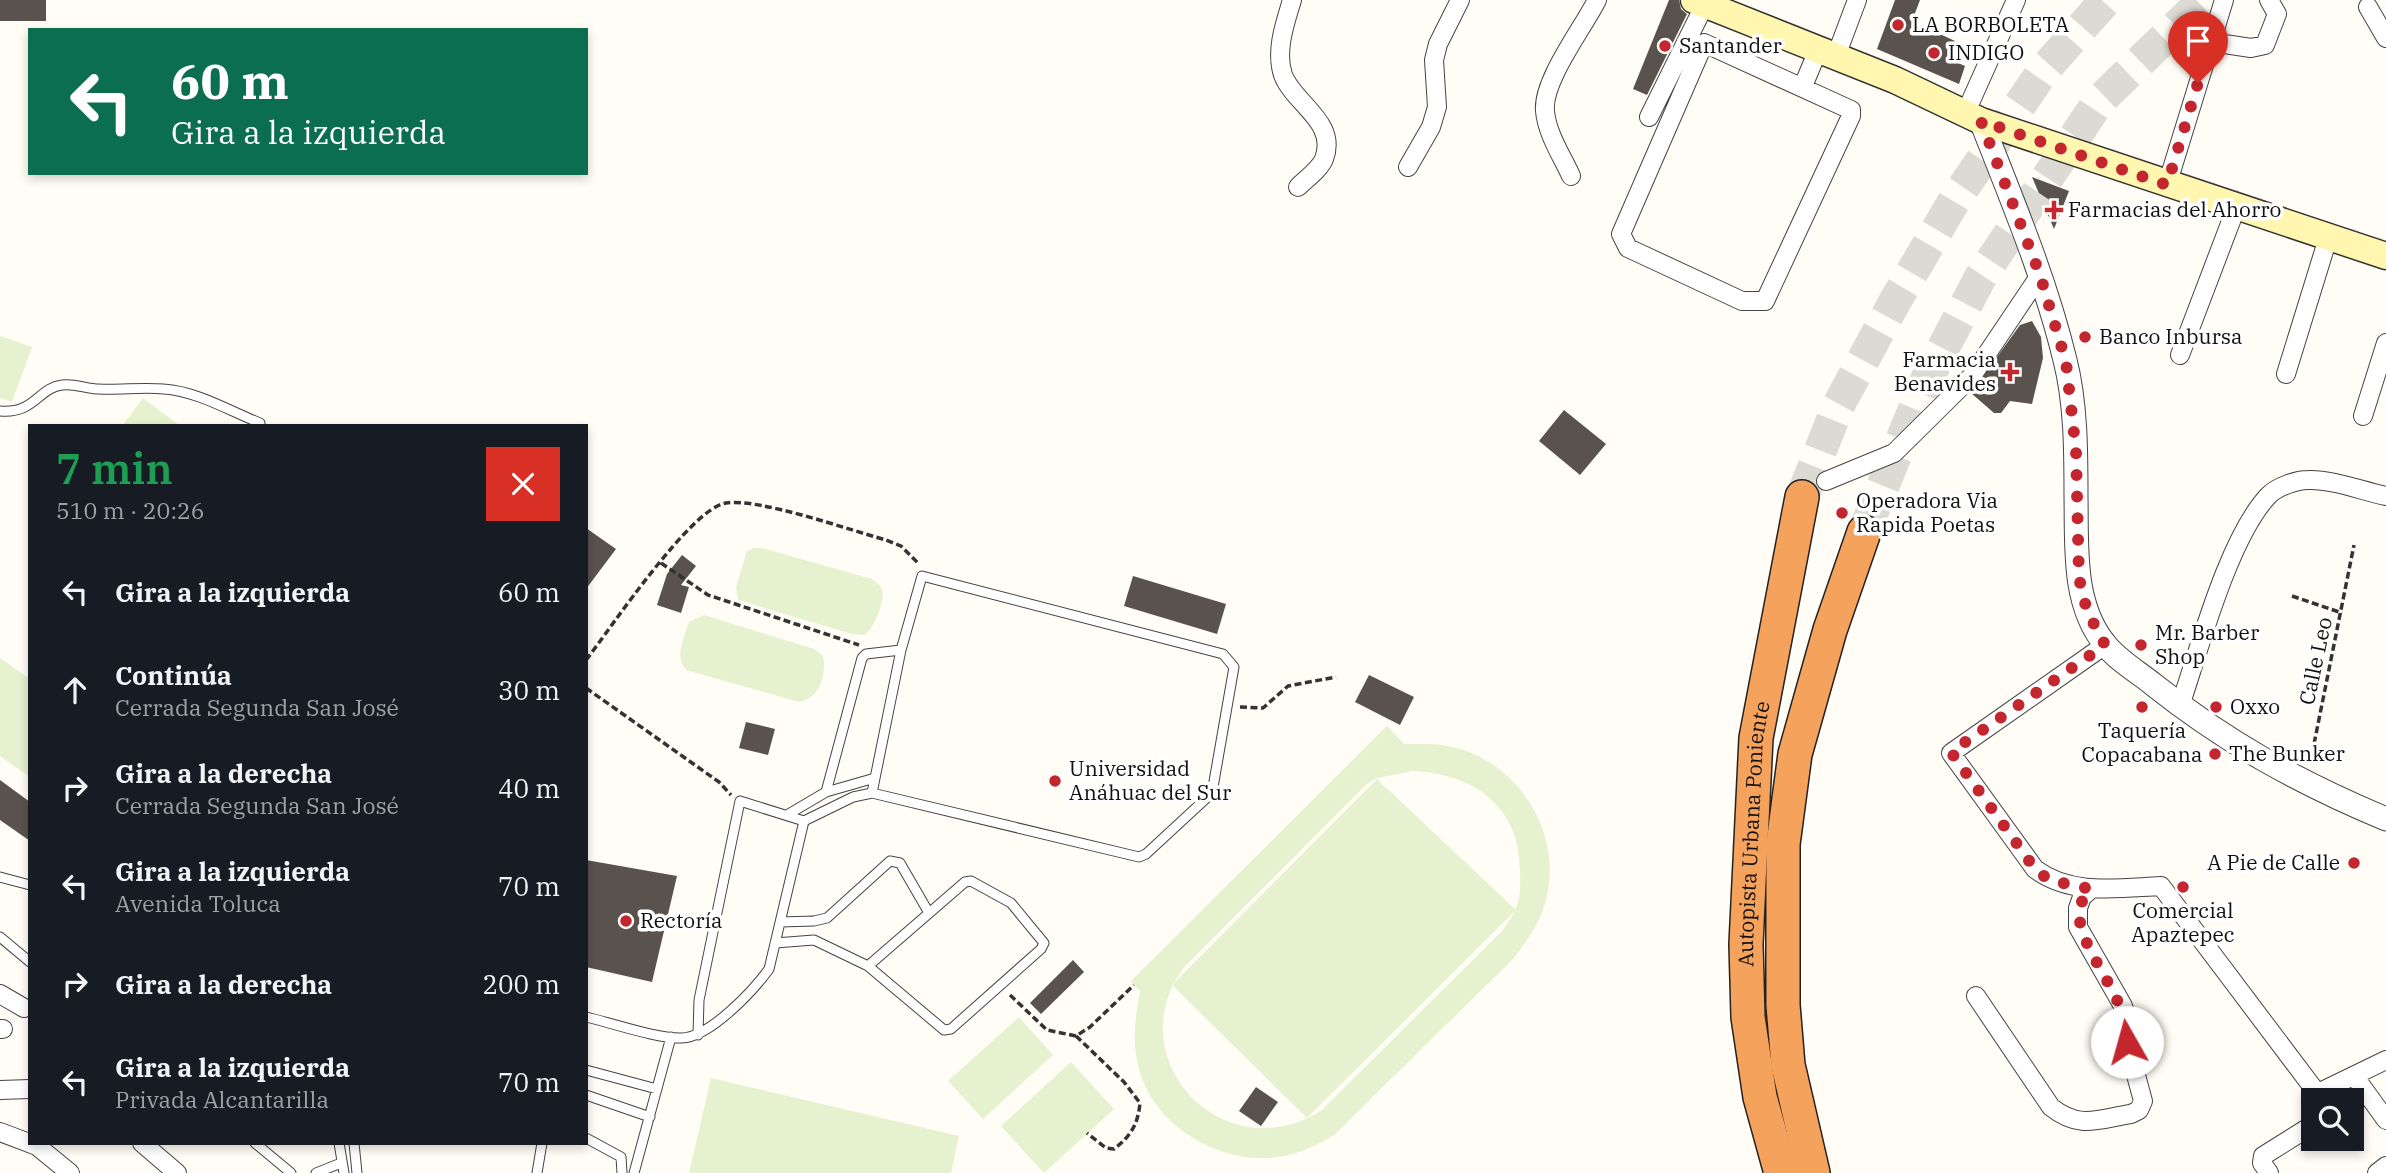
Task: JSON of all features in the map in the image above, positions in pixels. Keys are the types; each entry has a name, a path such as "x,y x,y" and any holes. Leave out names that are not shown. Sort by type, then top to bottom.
{"highway":[{"name":"Autopista Urbana Poniente","path":"1781,1173 1760,1097 1748,1017 1746,932 1756,738 1814,489"},
{"name":"Autopista Urbana Poniente","path":"1813,1173 1788,1065 1783,1005 1783,844 1795,754 1830,629 1864,532"},
{"path":"1801,1127 1820,1147 1833,1173"}],"main road":[{"path":"1702,1 1828,52 1973,117 2167,185 2386,256"}],"street":[{"path":"1292,0 1281,41 1280,61 1284,76 1317,117 1327,141 1323,161 1298,187"},
{"path":"1408,167 1431,127 1437,107 1434,60 1438,44 1460,0"},
{"path":"1571,176 1550,129 1545,110 1547,92 1597,0"},
{"path":"1803,86 1828,52 1857,0"},
{"path":"2016,0 1973,117 2040,275 2066,362 2076,451 2079,578 2087,611 2105,645 2180,706 2259,760 2306,784 2386,818"},
{"path":"2167,185 2224,0"},
{"path":"2211,42 2251,48 2265,45 2277,14 2269,0"},
{"path":"1648,117 1702,1"},
{"path":"2368,7 2386,38"},
{"path":"1710,44 1803,86 1847,106 1851,116 1765,301 1742,302 1628,248 1621,234 1700,45 1710,44"},
{"path":"2180,355 2236,208"},
{"path":"2286,374 2328,238"},
{"path":"1814,489 1894,453 1972,376 2040,275"},
{"path":"2363,416 2386,343"},
{"path":"2180,706 2230,563 2247,525 2270,494 2290,483 2308,480 2386,496"},
{"path":"2105,645 1951,752 2035,869 2049,880 2091,889 2161,886 2313,1088"},
{"path":"1976,996 2051,1107 2062,1116 2076,1123 2131,1114 2139,1110 2143,1101 2127,1042 2128,1025 2123,1006 2078,926 2078,908 2082,897 2091,889"},
{"path":"0,994 24,1009"},
{"path":"2336,1088 2386,1060"},
{"path":"2355,1077 2386,1120"},
{"path":"0,1090 28,1089"},
{"path":"0,1132 28,1143"},
{"path":"2269,1173 2262,1163 2263,1156 2301,1132"},
{"path":"34,1145 70,1173"},
{"path":"144,1145 177,1173"},
{"path":"2377,1173 2386,1166"}],"lane":[{"path":"0,411 12,412 30,406 54,387 65,384 98,389 164,389 181,392 260,423"},
{"path":"698,1035 699,1000 738,804 744,800 804,821 853,797 872,793 1131,857 1146,854 1212,793 1234,667 1223,654 927,574 919,579 901,650 872,793"},
{"path":"826,792 862,658 866,654 901,650"},
{"path":"787,815 826,792 875,778"},
{"path":"588,1017 671,1037 698,1035 759,984 769,969 804,821"},
{"path":"780,922 814,922 827,918 890,861 895,860 900,863 929,913"},
{"path":"0,877 28,884"},
{"path":"775,943 814,940 868,966 944,1030 951,1029 1001,986 1041,949 1044,943 1011,903 971,881 965,883 868,966"},
{"path":"0,937 28,960"},
{"path":"634,1173 671,1037"},
{"path":"588,1071 657,1089"},
{"path":"588,1096 650,1117"},
{"path":"588,1139 621,1157 622,1173"},
{"path":"257,1145 291,1173"},
{"path":"316,1173 343,1168 339,1145"},
{"path":"354,1145 357,1173"},
{"path":"537,1173 542,1145"}],"path":[{"path":"588,657 688,528 708,509 725,503 749,503 887,540 901,546 927,574"},
{"name":"Calle Leo","path":"2306,784 2354,545"},
{"path":"661,563 708,595 850,640 863,647 866,654"},
{"path":"2292,596 2342,613"},
{"path":"1228,705 1263,708 1288,685 1336,677"},
{"path":"588,689 719,782 738,804"},
{"path":"1076,1036 1090,1027 1134,985"},
{"path":"1001,986 1047,1030 1076,1036 1124,1082 1139,1103 1138,1122 1125,1141 1114,1149 1106,1149 1087,1133"}],"green space":[{"path":"0,336 32,347 12,402 0,398"},
{"path":"143,398 178,424 124,424"},
{"path":"754,548 872,579 881,587 882,598 876,620 869,631 865,635 852,634 738,600 736,587 747,551"},
{"path":"704,615 814,649 823,656 824,671 820,685 812,696 799,702 686,670 682,665 680,653 689,622"},
{"path":"0,658 28,678 28,776 0,756"},
{"path":"1387,726 1404,744 1453,747 1478,756 1500,770 1519,788 1534,810 1544,834 1549,859 1549,886 1540,918 1514,958 1334,1135 1304,1150 1284,1156 1260,1158 1236,1155 1191,1137 1172,1122 1156,1104 1144,1083 1137,1060 1135,1034 1140,991 1131,981","holes":["1413,771 1435,773 1474,787 1502,812 1512,829 1518,849 1520,882 1518,903 1512,916 1502,931 1322,1110 1285,1126 1250,1127 1218,1117 1191,1097 1172,1069 1163,1037 1166,1002 1184,967 1368,783 1377,778"]},
{"path":"1377,779 1516,910 1307,1118 1172,985"},
{"path":"1019,1017 1053,1055 983,1119 948,1081"},
{"path":"1071,1062 1114,1109 1044,1173 1001,1126"},
{"path":"711,1078 959,1136 951,1173 689,1173"}],"building":[{"path":"0,0 46,0 46,21 0,21"},
{"name":"Santander","path":"1669,0 1679,0 1681,9 1687,14 1647,95 1633,89"},
{"path":"1895,0 1920,0 1912,21 1955,41 1947,58 1965,66 1959,84 1877,49"},
{"name":"Farmacias del Ahorro","path":"2032,177 2069,191 2054,229"},
{"name":"Farmacia Benavides","path":"2032,321 2041,337 2043,358 2032,404 2010,401 2001,413 1994,413 1971,393 2020,325"},
{"path":"1564,410 1606,444 1580,475 1539,441"},
{"path":"588,529 616,549 588,586"},
{"path":"682,555 696,566 681,585 689,587 681,613 657,605 667,574"},
{"path":"1133,576 1226,604 1217,634 1124,606"},
{"path":"1369,675 1414,697 1400,725 1355,702"},
{"path":"746,722 775,729 768,755 739,748"},
{"path":"0,780 28,801 28,840 0,820"},
{"name":"Rectoría","path":"588,860 677,876 652,982 588,967"},
{"path":"1073,960 1084,972 1041,1014 1030,1003"},
{"path":"1256,1087 1278,1102 1261,1126 1239,1111"}],"tunnel":[{"path":"1802,497 1838,406 1954,201 2043,71 2106,0"},
{"path":"1864,532 1926,381 1980,278 2099,101 2204,0"}],"place":[{"name":"LA BORBOLETA","path":"1898,25"},
{"name":"Santander","path":"1665,46"},
{"name":"INDIGO","path":"1934,53"},
{"name":"Farmacias del Ahorro","path":"2054,210"},
{"name":"Banco Inbursa","path":"2085,337"},
{"name":"Farmacia Benavides","path":"2010,372"},
{"name":"Operadora Via Rapida Poetas","path":"1842,513"},
{"name":"Mr. Barber Shop","path":"2141,645"},
{"name":"Taquería Copacabana","path":"2142,707"},
{"name":"Oxxo","path":"2216,707"},
{"name":"The Bunker","path":"2215,754"},
{"name":"Universidad Anáhuac del Sur","path":"1055,781"},
{"name":"A Pie de Calle","path":"2354,863"},
{"name":"Comercial Apaztepec","path":"2183,887"},
{"name":"Rectoría","path":"626,921"}],"route":[{"path":"2127,1042 2128,1025 2123,1006 2078,926 2078,908 2082,897 2091,889 2049,880 2035,869 1951,752 2105,645 2087,611 2079,578 2076,451 2066,362 2040,275 1981,121 2167,185 2198,83"}]}
